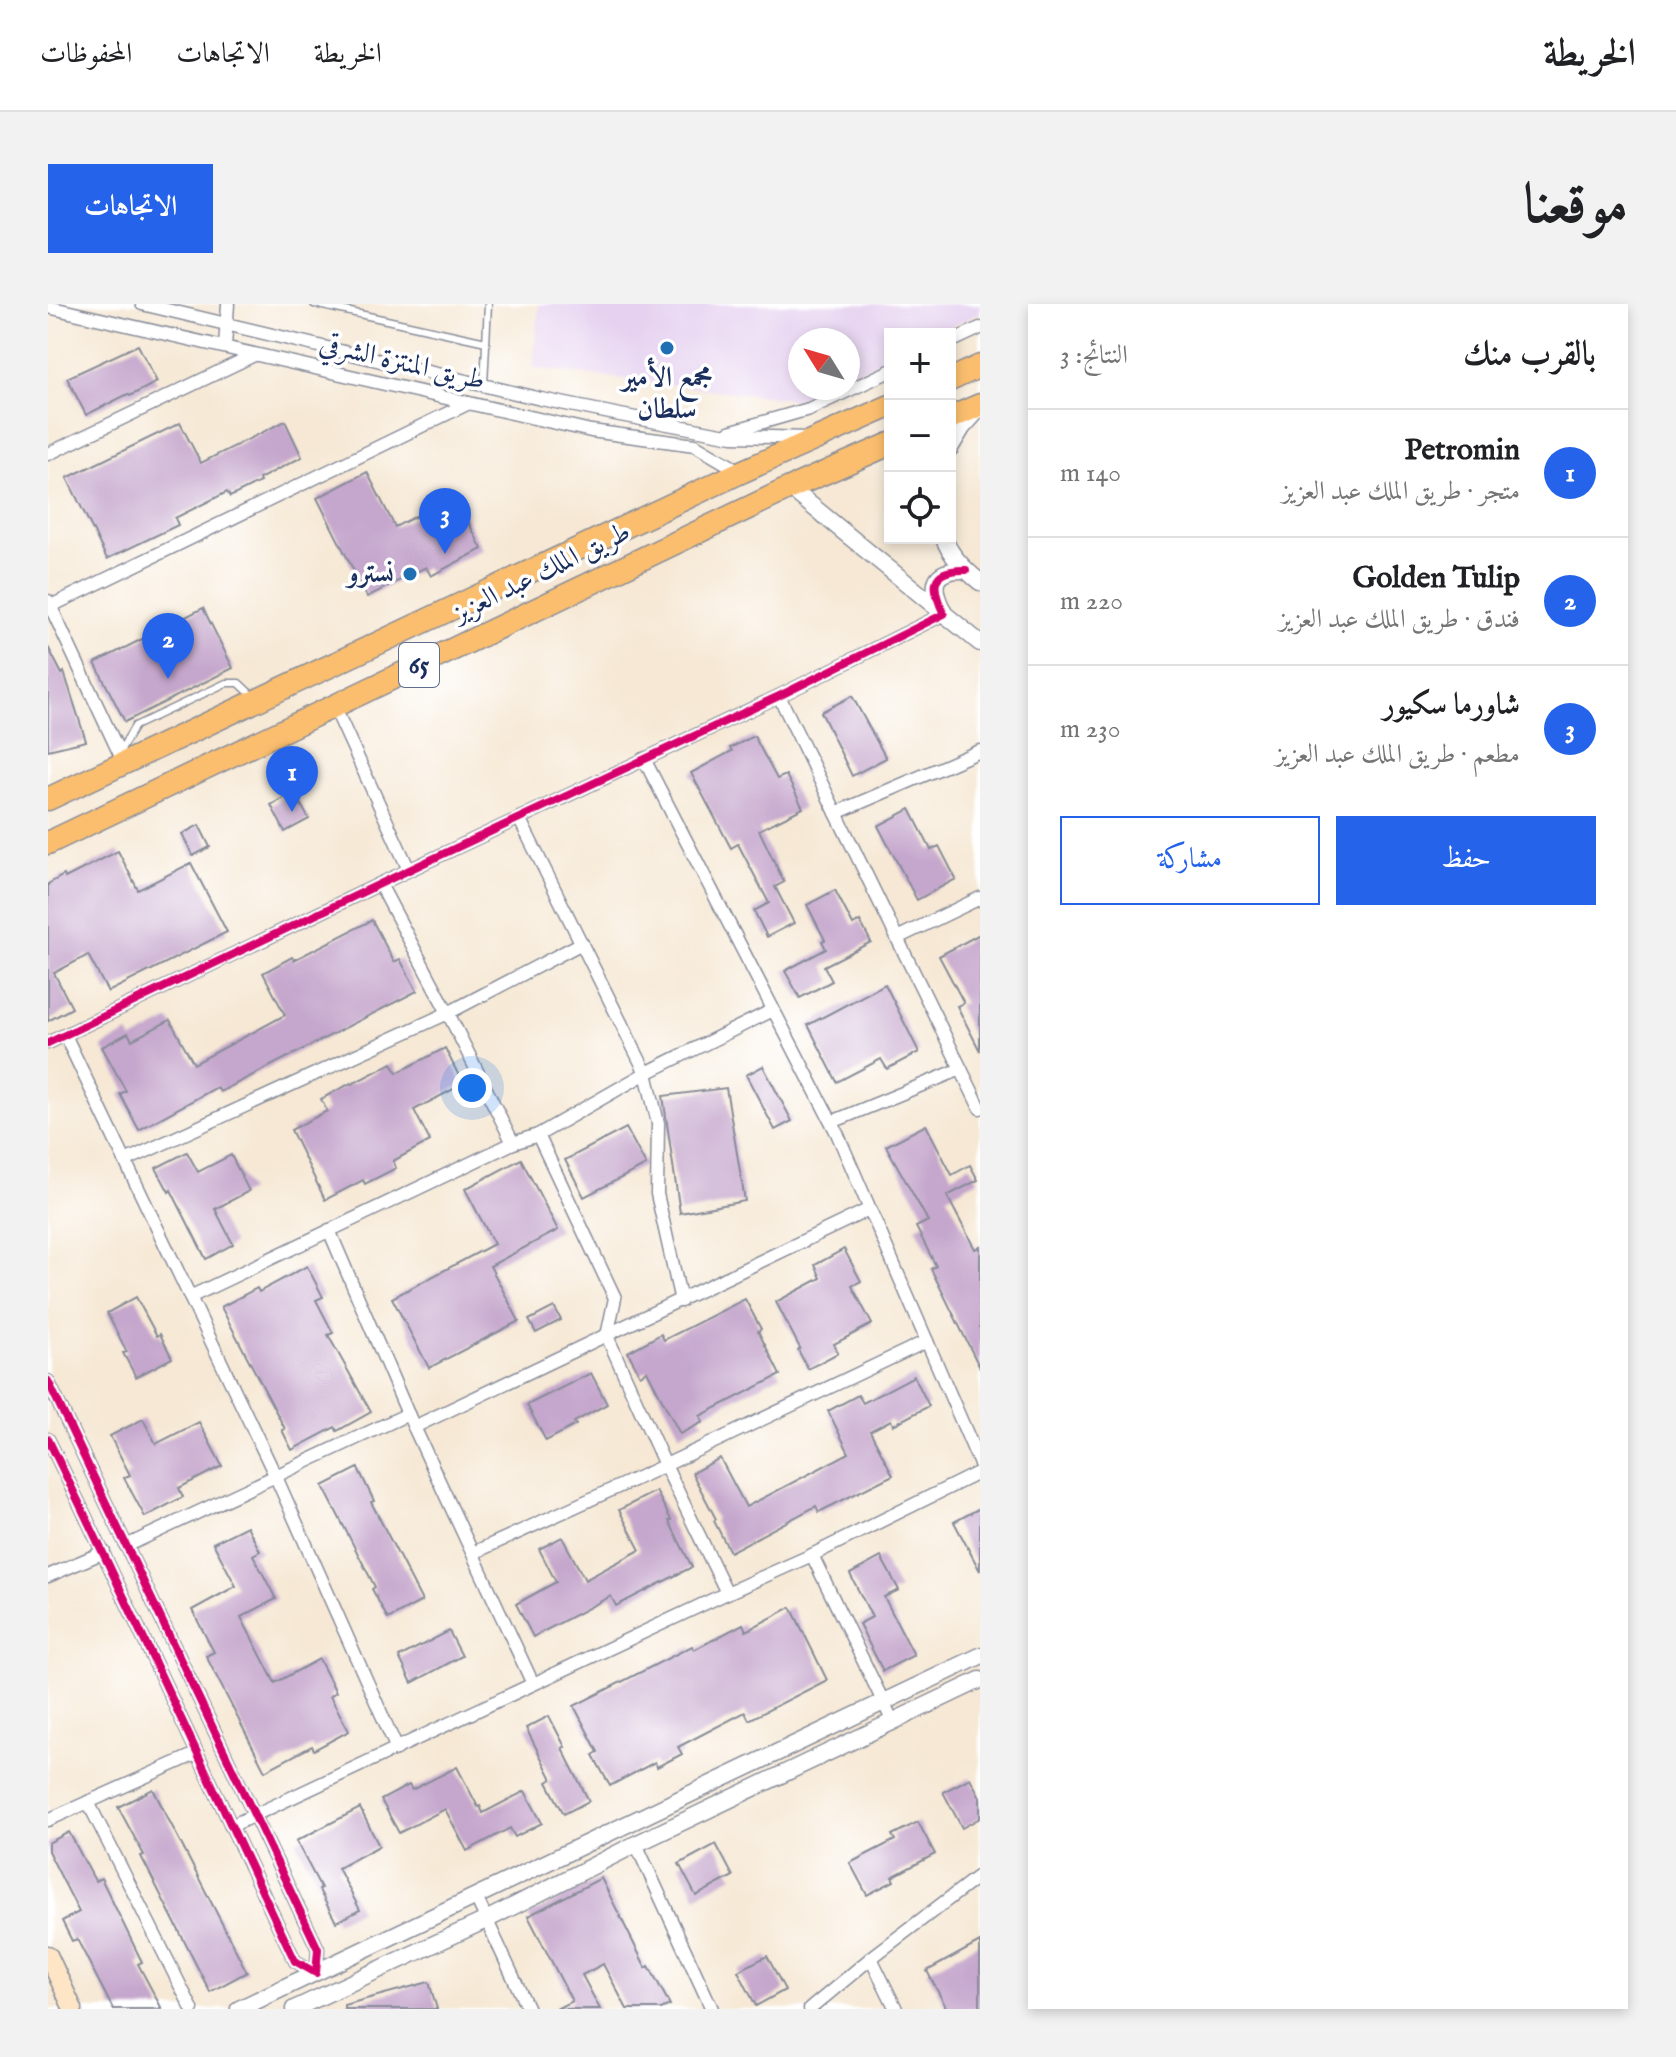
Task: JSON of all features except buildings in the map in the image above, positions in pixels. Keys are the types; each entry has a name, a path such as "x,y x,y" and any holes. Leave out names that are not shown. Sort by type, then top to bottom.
{"highway":[{"path":"956,377 980,366"},
{"path":"956,416 980,406"},
{"name":"طريق الملك عبد العزيز","path":"48,799 122,757 257,700 741,472 884,409"},
{"name":"طريق الملك عبد العزيز","path":"48,843 790,488 884,447"}],"main road":[{"path":"48,1955 73,2009"}],"street":[{"path":"142,304 541,399 732,436 819,438"},
{"path":"225,346 228,304"},
{"name":"طريق المنتزة الشرقي","path":"48,307 591,431 695,445 741,472"},
{"path":"956,339 980,328"},
{"path":"48,454 254,355"},
{"path":"722,434 809,409 884,374"},
{"path":"122,757 49,603 469,403"},
{"path":"956,438 980,406"},
{"path":"790,488 980,643"},
{"path":"945,544 980,582"},
{"path":"944,614 935,590 936,582 945,572 966,570"},
{"path":"48,1043 779,696 944,614"},
{"path":"779,696 980,1108"},
{"path":"334,706 409,870"},
{"path":"836,813 980,751"},
{"path":"644,759 832,1122 980,1464"},
{"path":"519,818 646,1073 658,1123 657,1194 681,1301"},
{"path":"380,884 513,1143"},
{"path":"897,938 980,898"},
{"path":"125,1161 448,1013 582,943"},
{"path":"190,1297 513,1143 538,1135 646,1073 773,1010"},
{"path":"65,1035 276,1477 397,1749"},
{"path":"832,1122 961,1069"},
{"path":"538,1135 615,1298 607,1336 727,1593"},
{"path":"414,1427 870,1209"},
{"path":"329,1230 408,1414 533,1684"},
{"path":"473,1553 927,1341"},
{"path":"48,1381 318,1949 316,1973"},
{"path":"126,1546 408,1414"},
{"path":"48,1439 295,1961 316,1973"},
{"path":"231,1826 812,1555 980,1472"},
{"path":"48,1576 104,1552"},
{"path":"812,1555 893,1722"},
{"path":"239,2009 980,1656"},
{"path":"294,2009 486,1920 636,1844 980,1680"},
{"path":"48,1820 196,1754"},
{"path":"88,1802 192,2009"},
{"path":"636,1844 712,2009"},
{"path":"810,2009 980,1875"},
{"path":"476,1897 528,2009"},
{"path":"871,1958 896,2009"}],"lane":[{"path":"314,304 486,342"},
{"path":"484,385 488,304"}],"shaded area":[{"name":"مجمع الأمير سلطان","path":"539,304 980,304 980,313 949,328 884,328 884,359 860,370 860,328 788,328 788,399 533,368"}],"cycle path":[{"path":"48,1043 779,696 944,614 937,596 936,582 945,573 966,570"},
{"path":"48,1381 318,1949 316,1973 295,1961 48,1439"}],"place":[{"name":"مجمع الأمير سلطان","path":"667,348"},
{"name":"شاورما سكيور","path":"445,554"},
{"name":"نسترو","path":"410,574"},
{"name":"Golden Tulip","path":"168,679"},
{"name":"Petromin","path":"292,812"}]}
